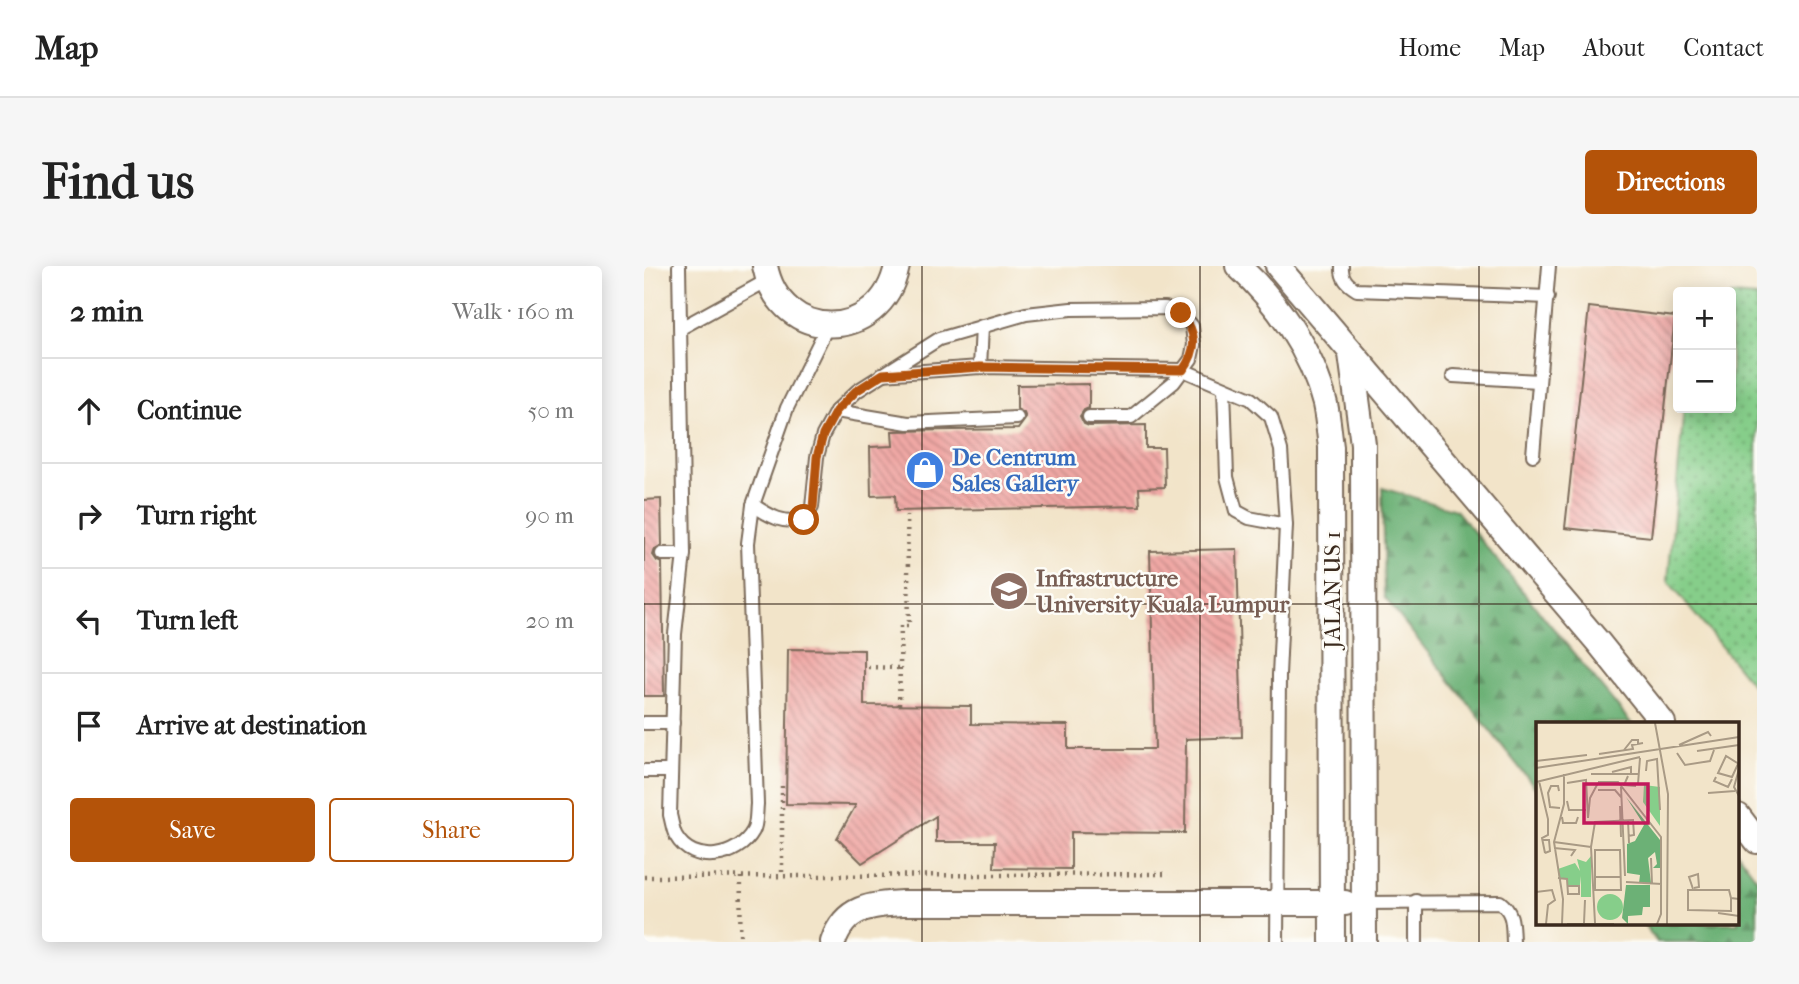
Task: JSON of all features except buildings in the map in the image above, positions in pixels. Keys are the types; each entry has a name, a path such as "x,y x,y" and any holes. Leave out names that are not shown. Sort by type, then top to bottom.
{"street":[{"path":"767,273 777,298 791,312 808,321 828,325 848,323 866,315 881,303 891,286 897,266"},
{"name":"JALAN US 1","path":"1238,266 1263,289 1289,326 1311,365 1325,403 1331,447 1332,496 1332,942"},
{"path":"1278,266 1598,642 1662,722"},
{"name":"JALAN US 1","path":"1351,353 1363,444 1364,942"},
{"path":"1740,820 1757,841"},
{"path":"833,942 849,915 872,905 1363,903"}],"lane":[{"path":"680,266 684,554 669,634 673,723 670,815 676,837 694,853 720,855 742,846 755,829 757,804 748,543 753,505 787,408 828,325"},
{"path":"1342,266 1347,284 1357,289 1548,297"},
{"path":"1533,455 1549,266"},
{"path":"681,328 767,273"},
{"path":"753,505 775,519 790,522 804,520 813,508 817,457 823,435 836,411 856,391 939,339 1026,314 1070,309 1165,308 1181,313 1192,326 1194,345 1191,359 1174,382 1131,417 1089,417"},
{"path":"980,367 982,326"},
{"path":"883,374 980,367 1183,370 1251,399 1271,417 1281,450 1286,525 1279,675 1277,942"},
{"path":"1453,376 1539,381"},
{"path":"1224,388 1227,477 1236,510 1249,518 1286,525"},
{"path":"836,411 908,422 1017,418"},
{"path":"662,554 684,554"},
{"path":"644,723 673,723"},
{"path":"644,771 671,771"},
{"path":"1416,901 1416,942"},
{"path":"1363,903 1500,902 1508,908 1512,918 1513,942"}],"path":[{"path":"899,705 901,626 909,626 907,515"},
{"path":"867,667 900,668"},
{"path":"782,786 782,876"},
{"path":"644,877 1169,874"},
{"path":"740,942 741,876"}],"green space":[{"path":"1736,295 1757,297 1757,691 1668,581 1684,413 1736,413"},
{"path":"1382,488 1456,510 1630,722 1536,722 1536,788 1384,597"},
{"path":"1740,856 1757,879 1757,942 1657,942 1644,925 1740,925"}],"place":[{"name":"De Centrum Sales Gallery","path":"925,470"},
{"name":"Infrastructure University Kuala Lumpur","path":"1009,591"}],"route":[{"path":"804,520 813,508 817,457 823,435 836,411 856,391 883,374 980,367 1183,370 1191,359 1194,345 1192,326 1181,313"}]}
